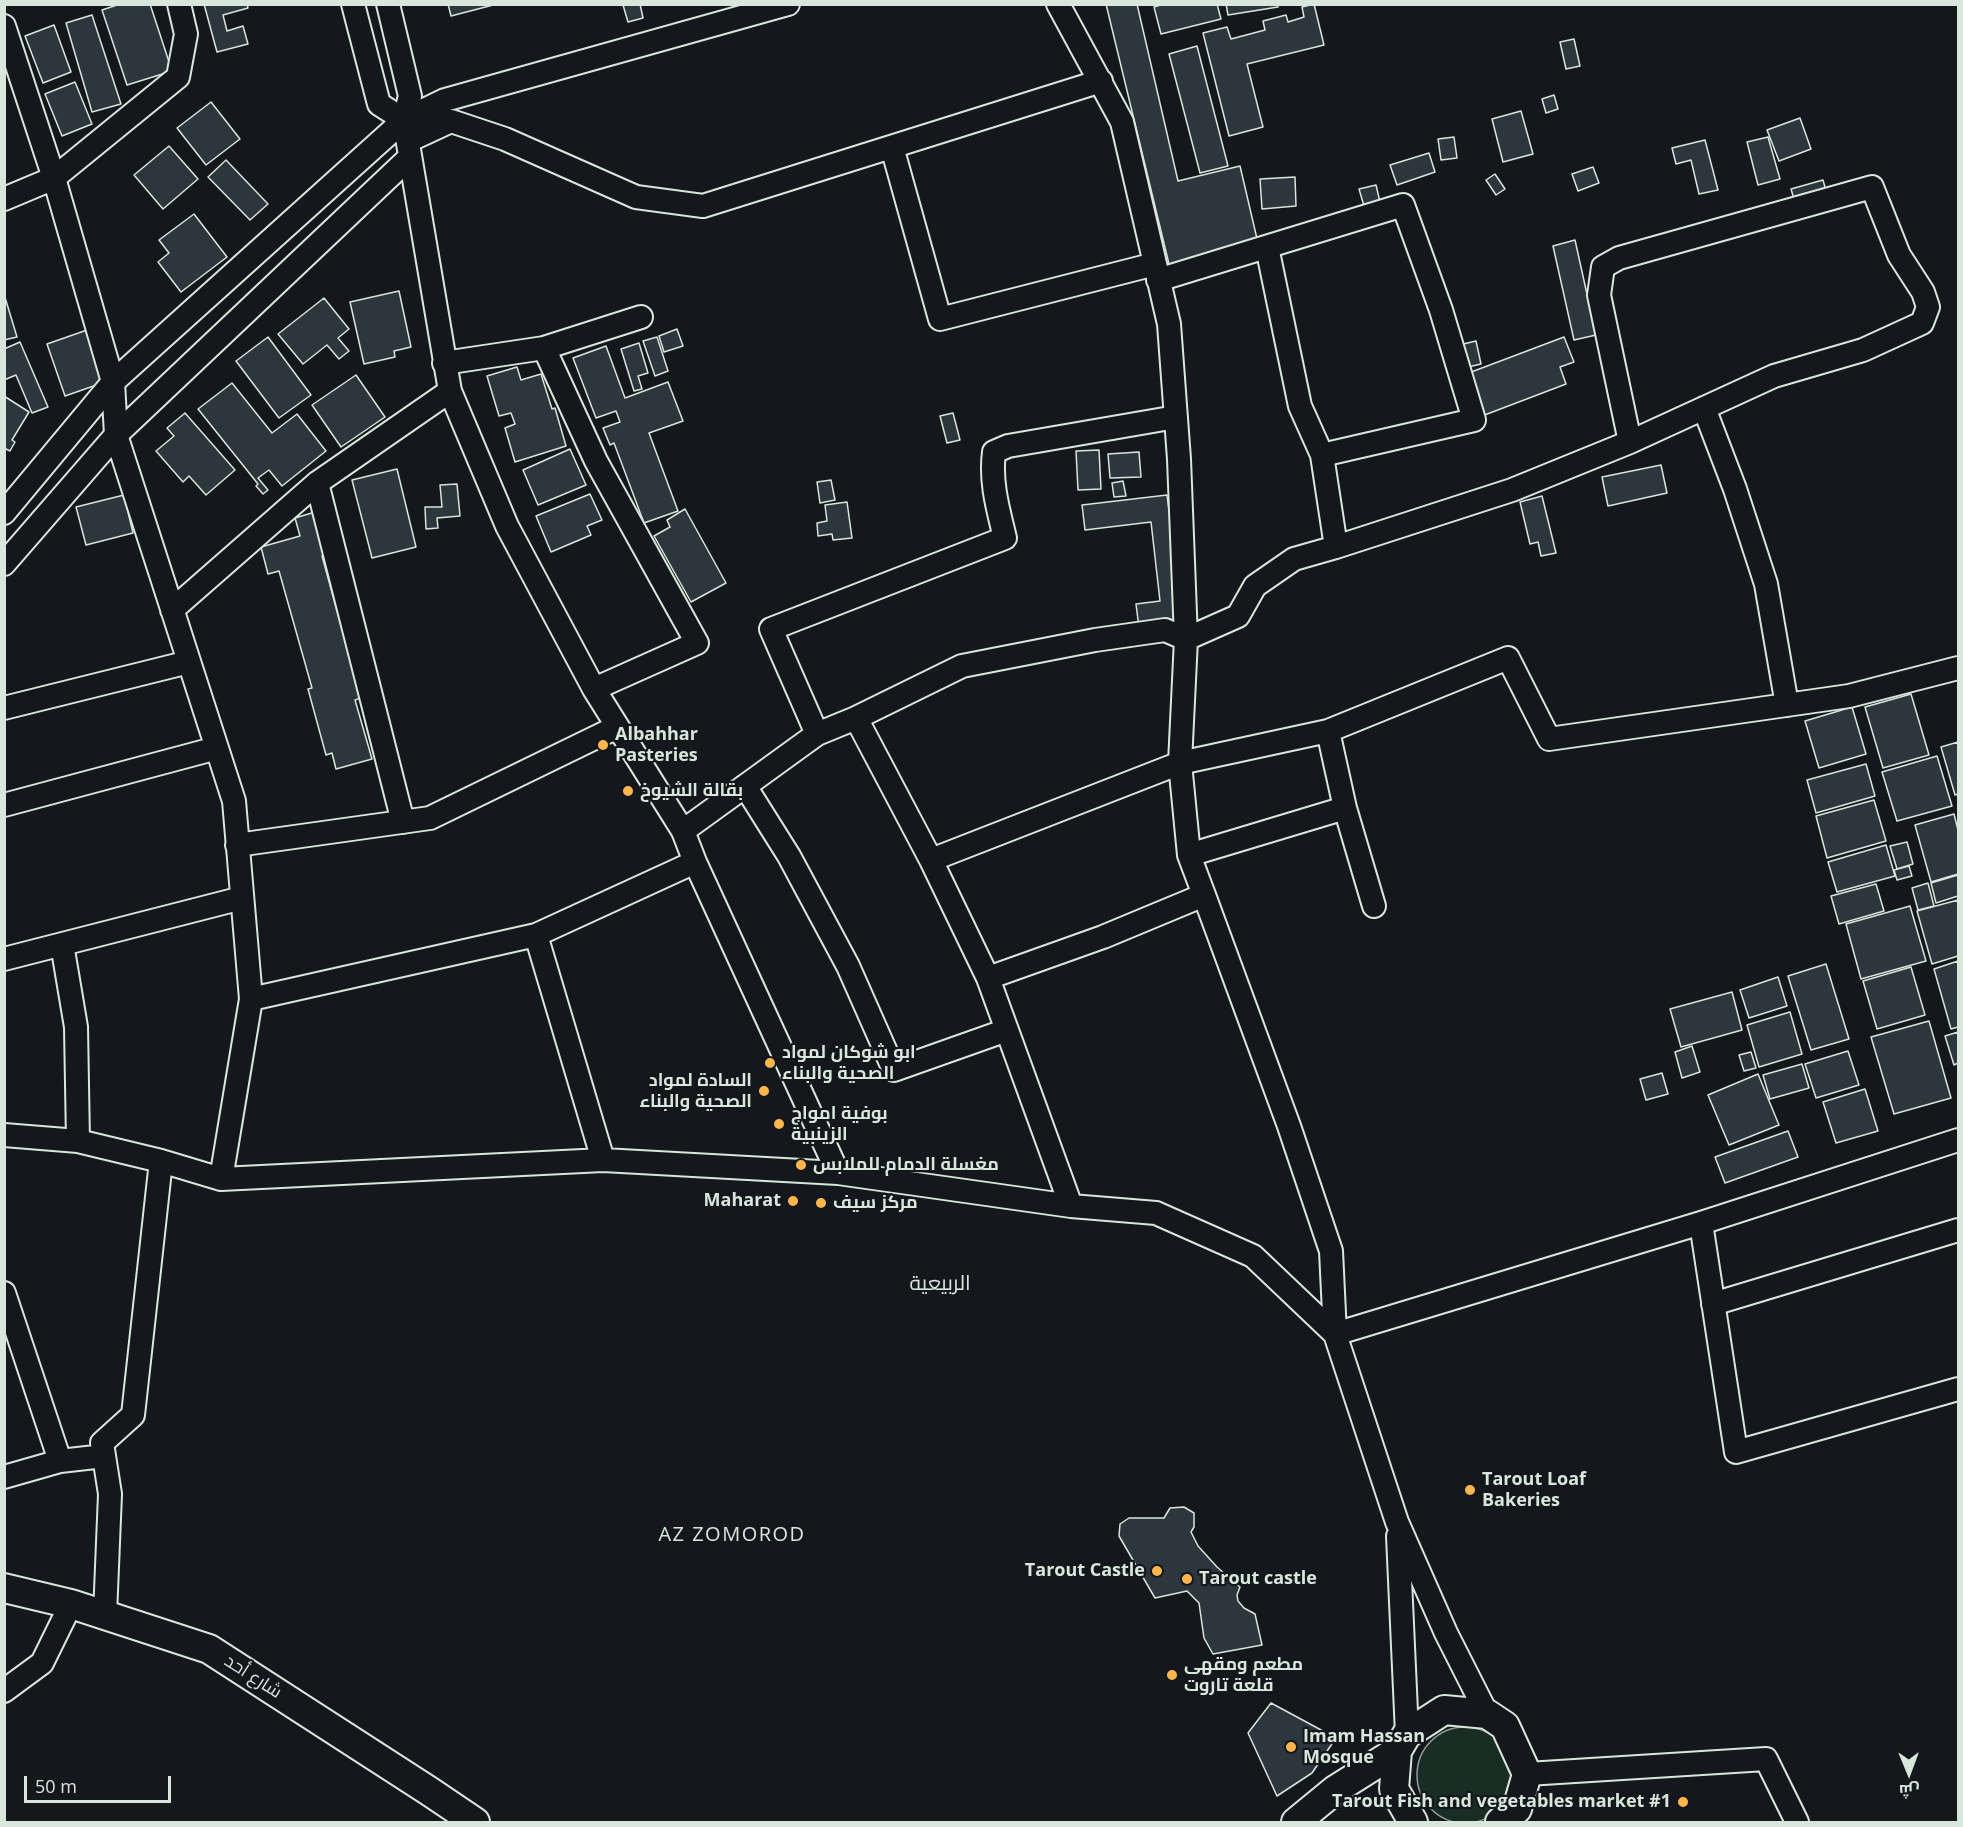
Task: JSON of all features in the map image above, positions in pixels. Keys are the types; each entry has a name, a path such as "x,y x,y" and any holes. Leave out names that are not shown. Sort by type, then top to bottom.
{"main road":[{"name":"شارع أحد","path":"4,1588 71,1604 209,1649 475,1822"},
{"path":"1296,1822 1335,1790 1444,1710 1487,1714 1505,1726 1527,1774 1512,1818"},
{"path":"1402,1743 1394,1789 1408,1822"}],"street":[{"path":"4,199 54,178 177,77 186,34 179,4"},
{"path":"352,4 379,104 407,139"},
{"path":"388,4 410,96 407,139 450,391 507,526 594,689 683,831 695,862 838,1173"},
{"path":"4,564 116,435 445,100 788,4"},
{"path":"1058,4 1122,122 1168,324 1176,417 1186,639 1180,763 1189,855 1289,1126 1331,1251 1335,1334 1397,1522 1446,1633 1487,1714"},
{"path":"4,26 54,178 113,382 116,435 234,801 251,999 221,1179"},
{"path":"4,513 113,382 407,139 451,121 505,139 636,197 703,206 1101,81"},
{"path":"892,147 940,319 1267,247 1403,205 1441,310 1474,420 1322,454"},
{"path":"683,831 817,734 856,718 962,666 1095,640 1165,630 1186,639 1238,616 1255,586 1294,559 1512,490 1630,442 1774,376 1863,350 1922,323 1928,307 1899,255 1872,187 1619,258 1603,267 1599,295 1630,442"},
{"path":"1267,247 1300,406 1322,454 1336,547"},
{"path":"444,363 544,348 641,317"},
{"path":"544,348 596,461 697,643 594,689"},
{"path":"171,610 317,483 450,391"},
{"path":"1704,408 1735,489 1766,585 1787,705"},
{"path":"817,734 771,629 1005,538 994,490 992,465 994,452 1008,446 1176,417"},
{"path":"317,483 403,822"},
{"path":"931,860 1180,763 1328,731 1508,658 1549,740 1849,696 1959,668"},
{"path":"4,708 189,662"},
{"path":"856,718 931,860 988,978 1071,1206"},
{"path":"237,845 430,818 618,727"},
{"path":"1328,731 1345,808 1374,906"},
{"path":"4,805 217,748"},
{"path":"745,786 789,856 848,966 894,1071 1007,1030"},
{"path":"1189,855 1345,808"},
{"path":"251,999 536,935 695,862"},
{"path":"988,978 1103,937 1203,895"},
{"path":"4,959 242,898"},
{"path":"536,935 603,1160"},
{"path":"62,944 76,1027 78,1141"},
{"path":"4,1135 78,1141 161,1161 221,1179 603,1160 838,1173 1071,1206 1156,1214 1253,1256 1335,1334"},
{"path":"1335,1334 1701,1223 1959,1140"},
{"path":"105,1615 110,1494 102,1443 133,1414 161,1161"},
{"path":"1701,1223 1736,1452 1959,1389"},
{"path":"1713,1304 1959,1230"},
{"path":"4,1293 60,1461"},
{"path":"4,1477 60,1461 104,1456"},
{"path":"1397,1522 1402,1743"},
{"path":"4,1691 42,1663 71,1604"},
{"path":"1527,1774 1766,1759 1797,1822"}],"green space":[{"path":"1465,1727 1483,1731 1499,1741 1509,1757 1513,1775 1509,1793 1499,1809 1483,1819 1465,1823 1447,1819 1431,1809 1421,1793 1417,1775 1421,1757 1431,1741 1447,1731"}],"building":[{"path":"120,4 150,4 172,71 127,85 102,10"},
{"path":"204,4 247,4 248,8 223,15 227,31 243,26 248,44 217,52"},
{"path":"448,4 497,4 451,16"},
{"path":"640,4 643,18 628,22 623,5"},
{"path":"1106,4 1137,4 1178,181 1240,166 1258,243 1169,264"},
{"path":"1164,4 1217,4 1221,19 1161,34 1154,7"},
{"path":"1226,4 1278,4 1278,7 1228,15"},
{"path":"1314,4 1324,45 1247,64 1263,127 1229,136 1203,33 1227,27 1231,39 1265,30 1263,21 1286,15 1288,22 1304,17 1302,7"},
{"path":"92,15 121,104 92,112 66,23"},
{"path":"54,25 71,72 43,83 25,36"},
{"path":"1574,39 1580,66 1566,69 1560,42"},
{"path":"1197,46 1228,166 1200,173 1169,54"},
{"path":"75,82 92,124 62,136 45,94"},
{"path":"1554,95 1558,109 1546,113 1542,99"},
{"path":"211,102 240,139 206,165 177,128"},
{"path":"1521,111 1533,154 1503,162 1492,119"},
{"path":"1800,118 1811,149 1779,161 1767,130"},
{"path":"1454,137 1457,158 1441,160 1438,139"},
{"path":"1768,137 1780,179 1758,185 1747,142"},
{"path":"1705,140 1718,190 1699,194 1691,160 1676,164 1672,148"},
{"path":"169,146 198,179 163,209 134,175"},
{"path":"1429,153 1435,172 1397,185 1390,165"},
{"path":"226,160 268,204 250,220 208,177"},
{"path":"1593,167 1599,183 1578,191 1572,174"},
{"path":"1495,174 1505,189 1496,195 1486,180"},
{"path":"1295,177 1296,206 1262,209 1260,179"},
{"path":"1823,180 1826,191 1794,199 1791,189"},
{"path":"1376,185 1380,202 1364,206 1359,189"},
{"path":"194,214 227,257 181,292 158,262 169,253 159,240"},
{"path":"1575,240 1596,335 1574,340 1553,246"},
{"path":"399,291 411,347 394,351 395,357 364,364 350,302"},
{"path":"4,294 17,337 4,340"},
{"path":"324,298 349,329 338,338 349,351 339,359 327,345 303,364 278,334"},
{"path":"677,329 683,346 664,352 659,336"},
{"path":"87,330 105,382 65,396 47,344"},
{"path":"268,337 311,395 279,418 236,361"},
{"path":"657,337 668,371 655,376 643,341"},
{"path":"1564,337 1574,362 1560,367 1566,384 1482,416 1466,374"},
{"path":"1476,341 1481,364 1464,368 1459,345"},
{"path":"20,342 48,407 32,413 16,375 4,380 4,349"},
{"path":"639,343 648,373 638,376 642,389 634,391 621,349"},
{"path":"606,346 625,398 668,382 683,421 649,433 678,511 644,523 614,443 610,445 603,428 620,422 616,411 596,418 573,358"},
{"path":"517,367 521,380 541,374 552,409 555,408 566,446 515,462 505,428 515,424 511,413 499,416 487,376"},
{"path":"356,375 385,417 341,447 312,405"},
{"path":"232,383 272,433 297,414 326,451 282,486 269,470 258,478 268,490 263,494 256,486 258,484 198,409"},
{"path":"4,396 29,412 12,440 15,442 10,451 4,448"},
{"path":"185,413 235,470 206,495 189,476 183,482 156,451 174,436 167,428"},
{"path":"953,413 960,440 947,443 940,416"},
{"path":"570,449 586,485 538,505 523,470"},
{"path":"1099,450 1101,489 1078,490 1076,451"},
{"path":"1139,452 1141,477 1110,478 1108,454"},
{"path":"1661,465 1667,493 1608,506 1602,477"},
{"path":"397,469 416,547 372,558 352,480"},
{"path":"831,480 835,500 820,503 817,482"},
{"path":"1123,481 1126,496 1114,497 1112,483"},
{"path":"457,484 460,516 437,518 438,528 426,529 425,507 442,507 440,485"},
{"path":"590,494 602,520 587,526 591,535 551,552 536,516"},
{"path":"124,495 133,533 86,545 76,507"},
{"path":"1167,495 1183,623 1139,628 1136,604 1160,601 1151,522 1085,530 1082,505"},
{"path":"1542,496 1556,553 1541,556 1538,542 1530,544 1520,502"},
{"path":"847,502 852,538 833,540 832,534 818,536 817,523 827,521 825,505"},
{"path":"685,509 726,583 691,602 654,536 670,527 667,520"},
{"path":"315,512 327,555 322,556 361,698 355,700 372,759 336,769 332,753 326,755 308,689 312,688 279,571 268,574 261,547 300,536 295,518"},
{"path":"1911,694 1929,755 1883,768 1865,707"},
{"path":"1852,707 1866,754 1819,768 1805,721"},
{"path":"1958,742 1958,794 1955,795 1941,747"},
{"path":"1937,756 1952,806 1897,821 1882,772"},
{"path":"1866,764 1875,796 1816,813 1807,780"},
{"path":"1874,800 1886,841 1827,858 1816,816"},
{"path":"1954,814 1958,830 1958,874 1931,882 1915,825"},
{"path":"1907,842 1913,864 1897,869 1890,846"},
{"path":"1886,845 1895,876 1837,892 1828,862"},
{"path":"1909,866 1912,876 1897,880 1894,870"},
{"path":"1958,875 1958,896 1936,903 1931,883"},
{"path":"1928,883 1934,906 1918,910 1912,888"},
{"path":"1876,884 1884,911 1839,924 1831,896"},
{"path":"1958,900 1958,956 1932,964 1917,911"},
{"path":"1910,906 1926,961 1861,979 1846,924"},
{"path":"1958,961 1958,1027 1951,1029 1934,969"},
{"path":"1826,964 1849,1039 1811,1050 1788,976"},
{"path":"1911,967 1925,1015 1877,1029 1863,981"},
{"path":"1778,977 1787,1006 1749,1018 1740,990"},
{"path":"1732,992 1742,1030 1681,1047 1670,1009"},
{"path":"1790,1012 1802,1054 1759,1067 1747,1025"},
{"path":"1929,1021 1951,1098 1894,1114 1871,1037"},
{"path":"1958,1032 1958,1063 1954,1065 1945,1036"},
{"path":"1692,1046 1700,1072 1682,1078 1675,1052"},
{"path":"1848,1051 1859,1085 1816,1098 1805,1064"},
{"path":"1751,1052 1756,1068 1744,1071 1739,1055"},
{"path":"1802,1064 1809,1088 1770,1099 1763,1075"},
{"path":"1662,1073 1668,1094 1646,1100 1640,1079"},
{"path":"1758,1074 1779,1125 1729,1145 1708,1095"},
{"path":"1865,1089 1878,1131 1836,1143 1823,1102"},
{"path":"1788,1131 1798,1157 1725,1183 1715,1157"},
{"name":"Tarout castle","path":"1184,1507 1194,1513 1194,1527 1191,1532 1198,1546 1240,1587 1237,1595 1238,1601 1244,1608 1255,1614 1262,1645 1213,1654 1204,1638 1199,1603 1187,1591 1155,1598 1119,1536 1120,1524 1129,1518 1164,1518 1170,1508"},
{"name":"Imam Hassan Mosque","path":"1271,1703 1336,1738 1312,1773 1277,1796 1248,1733"}],"place":[{"name":"Albahhar Pasteries","path":"603,745"},
{"name":"بقالة الشيوخ","path":"628,791"},
{"name":"ابو شوكان لمواد الصحية والبناء","path":"770,1063"},
{"name":"السادة لمواد الصحية والبناء","path":"764,1091"},
{"name":"بوفية امواج الزينبية","path":"779,1124"},
{"name":"مغسلة الدمام للملابس","path":"801,1165"},
{"name":"Maharat","path":"793,1201"},
{"name":"مركز سيف","path":"821,1203"},
{"name":"Tarout Loaf Bakeries","path":"1470,1490"},
{"name":"Tarout Castle","path":"1157,1571"},
{"name":"Tarout castle","path":"1187,1579"},
{"name":"مطعم ومقهى قلعة تاروت","path":"1172,1675"},
{"name":"Imam Hassan Mosque","path":"1291,1747"},
{"name":"Tarout Fish and vegetables market #1","path":"1683,1802"}],"district":[{"name":"الربيعية","path":"940,1284"},
{"name":"AZ ZOMOROD","path":"732,1535"}]}
